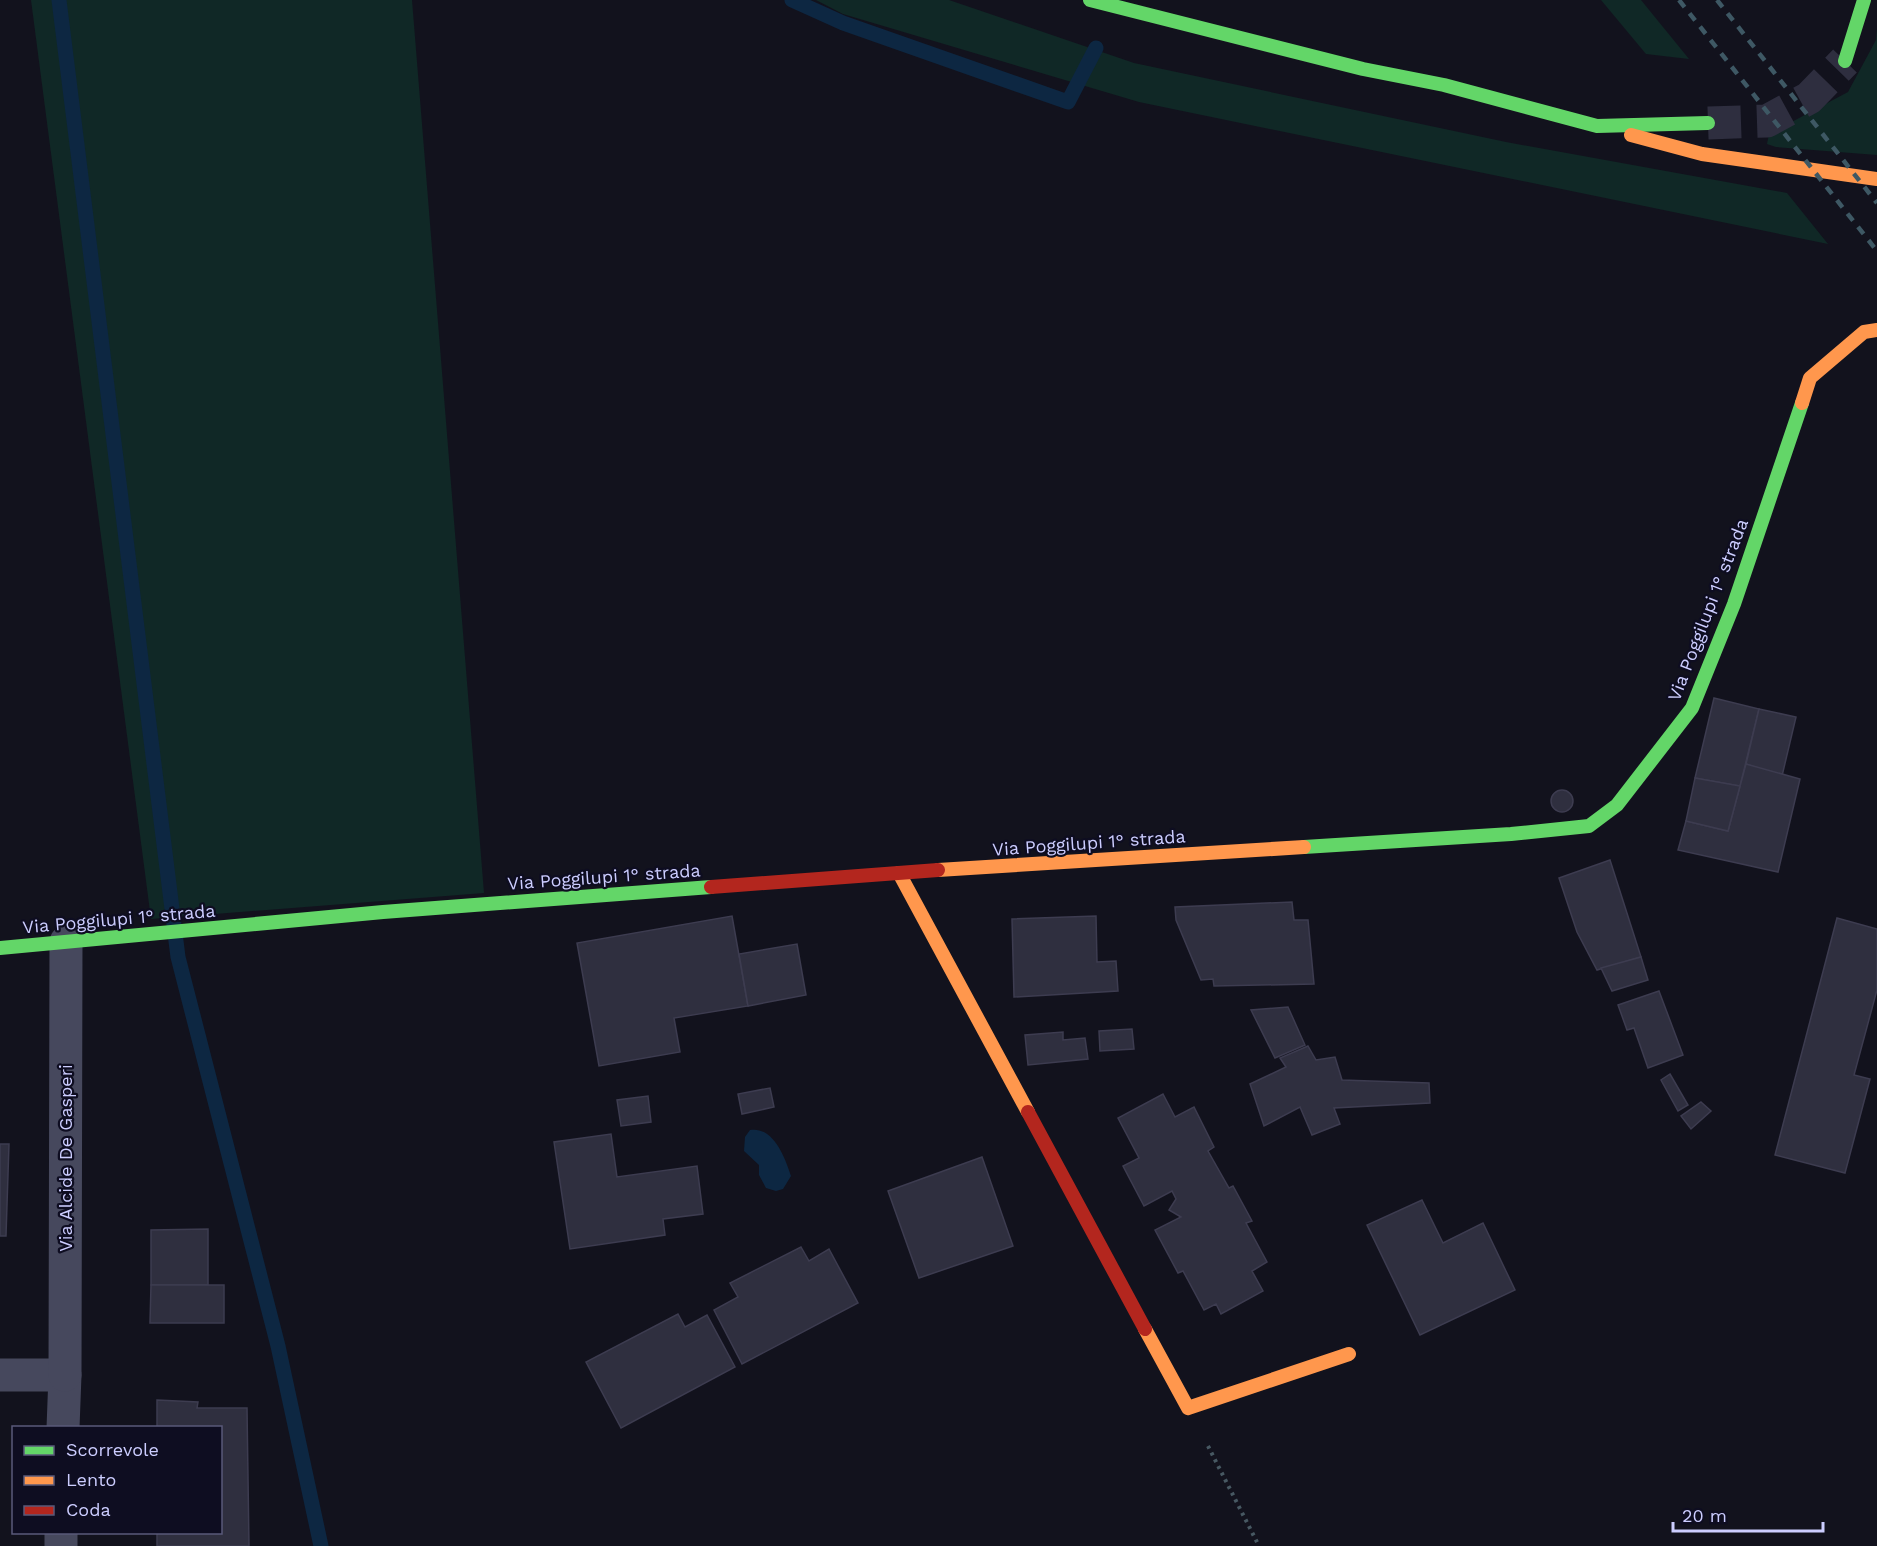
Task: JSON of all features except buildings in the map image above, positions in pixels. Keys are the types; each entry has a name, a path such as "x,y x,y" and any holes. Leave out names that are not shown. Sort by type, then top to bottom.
{"street":[{"path":"1090,0 1363,69 1444,86 1702,154 1877,179"},
{"path":"1845,61 1864,0"},
{"path":"1597,126 1708,123"},
{"name":"Via Poggilupi 1° strada","path":"0,948 383,912 899,873 1511,834 1589,826 1617,805 1692,708 1734,604 1810,378 1864,332 1877,330"},
{"path":"899,873 1154,1350 1188,1408 1349,1354"},
{"name":"Via Alcide De Gasperi","path":"63,1426 66,942"},
{"path":"0,1375 65,1375"}],"path":[{"path":"1188,1408 1258,1546"}],"green space":[{"path":"31,0 412,0 484,893 151,919"},
{"path":"816,0 949,0 1134,63 1506,142 1787,193 1828,244 1139,102 843,14"},
{"path":"1601,0 1641,0 1689,59 1646,54"},
{"path":"1877,29 1877,155 1776,147 1767,144 1769,134 1848,92 1876,40"}],"water":[{"path":"750,1130 765,1133 777,1144 791,1176 783,1189 776,1191 766,1188 759,1175 759,1165 744,1151 745,1137"}],"waterway":[{"path":"59,0 178,957 278,1346 321,1546"},
{"path":"792,0 843,23 1068,102 1096,48"}],"tunnel":[{"path":"1708,123 1767,121 1809,98 1845,61"}],"railway":[{"path":"1679,0 1877,251"},
{"path":"1717,0 1877,203"}],"traffic: fast":[{"path":"1090,0 1363,69 1444,85 1597,126 1708,123"},
{"path":"1845,61 1864,0"},
{"path":"1304,847 1511,834 1589,826 1617,805 1692,708 1734,604 1802,403"},
{"path":"0,948 383,912 711,887"}],"traffic: slow":[{"path":"1631,135 1702,154 1877,179"},
{"path":"1802,403 1810,378 1864,332 1877,330"},
{"path":"938,870 1304,847"},
{"path":"899,873 1028,1112"},
{"path":"1145,1329 1188,1408 1349,1354"}],"traffic: jam":[{"path":"711,887 938,870"},
{"path":"1028,1112 1145,1329"}]}
